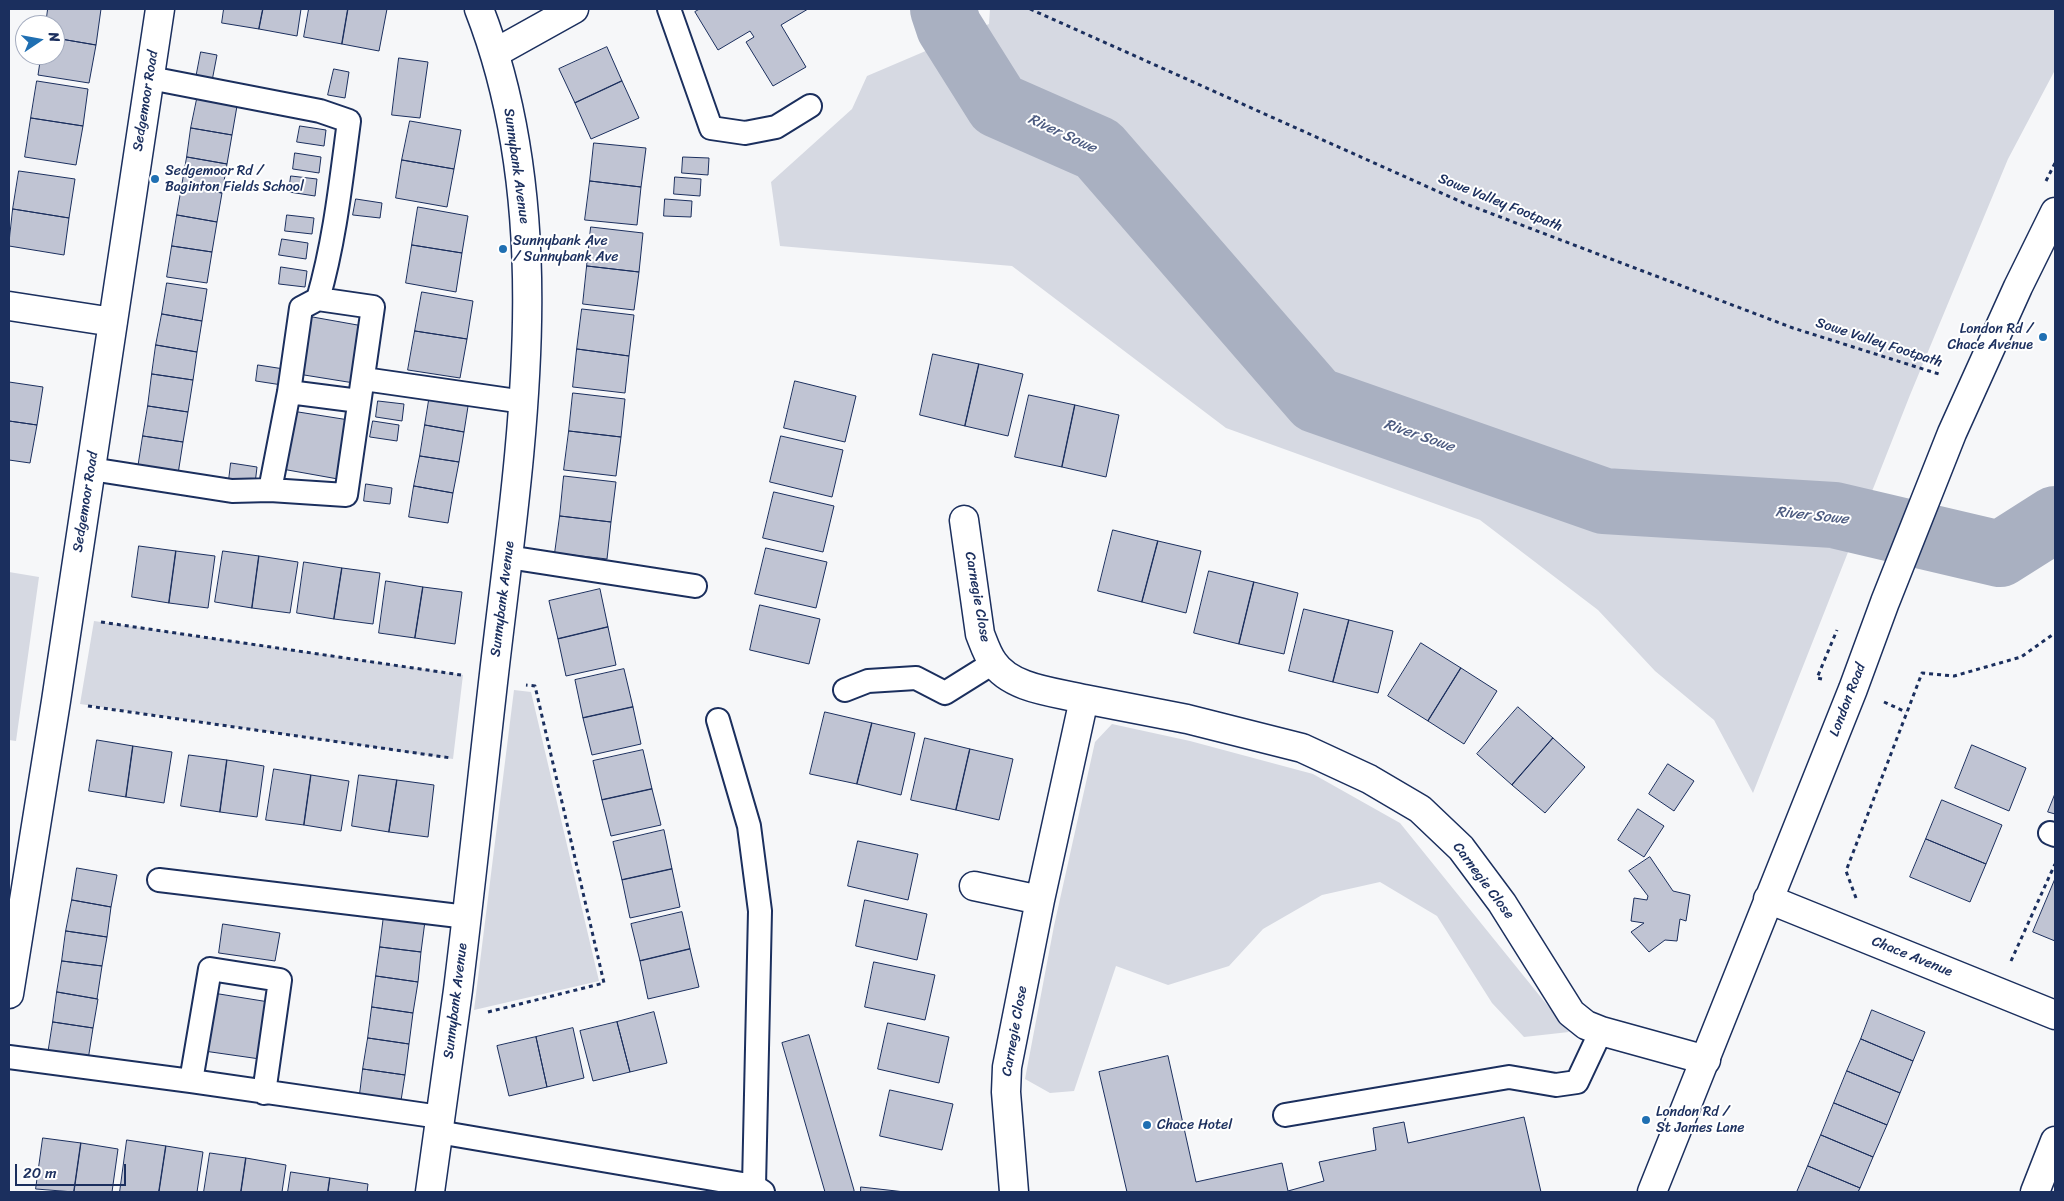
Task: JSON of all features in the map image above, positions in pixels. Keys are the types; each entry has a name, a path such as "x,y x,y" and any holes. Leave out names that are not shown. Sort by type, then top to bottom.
{"street":[{"name":"Sedgemoor Road","path":"9,994 13,943 56,700 160,9"},
{"name":"Sunnybank Avenue","path":"430,1192 454,1020 485,763 524,402 528,340 526,235 514,136 495,53 479,9"},
{"path":"495,53 574,9"},
{"name":"London Road","path":"1652,1192 1853,689 1885,602 1952,433 2018,287 2055,212"},
{"path":"9,306 113,322"},
{"name":"Carnegie Close","path":"964,520 980,634 993,663 1003,673 1029,686 1187,719 1302,748 1369,779 1420,809 1461,848 1502,903 1571,1013 1586,1025 1601,1031 1706,1060"},
{"name":"Carnegie Close","path":"1014,1192 1006,1079 1040,900 1084,699"},
{"path":"974,886 1040,900"},
{"name":"Chace Avenue","path":"1768,900 2055,1015"},
{"path":"2036,1192 2055,1141"}],"lane":[{"path":"669,9 711,128 745,134 776,127 810,106"},
{"path":"150,78 320,110 349,121 330,258 318,299"},
{"path":"91,469 232,491 270,490 346,496 373,306 318,299 301,308 289,392 270,490"},
{"path":"364,379 524,402"},
{"path":"289,392 359,401"},
{"path":"508,557 695,586"},
{"path":"844,690 868,681 916,678 944,693 993,663"},
{"path":"9,1057 191,1081 264,1093 439,1124 759,1189 760,910 749,826 718,720"},
{"path":"159,880 467,917"},
{"path":"191,1081 210,969 280,980 264,1093"},
{"path":"1285,1115 1509,1077 1556,1085 1577,1082 1601,1031"}],"path":[{"name":"Sowe Valley Footpath","path":"1030,9 1466,204 1793,328 1974,385"},
{"path":"68,617 535,686 604,983 454,1020"},
{"path":"1844,930 1858,902 1846,871 1922,673 1954,676 2020,657 2055,633"},
{"path":"56,700 485,763"},
{"path":"1997,991 2055,863"}],"shaded area":[{"path":"990,9 2055,9 2055,70 2008,159 1910,395 1753,793 1714,720 1655,671 1598,610 1480,520 1226,428 1012,266 780,246 771,182 852,109 867,76 989,24"},
{"path":"9,572 39,577 16,741 9,740"},
{"path":"94,621 463,675 453,759 80,704"},
{"path":"514,690 531,692 599,981 474,1010"},
{"path":"1112,724 1190,741 1313,774 1400,823 1569,1032 1524,1037 1492,1003 1437,916 1380,882 1322,895 1263,929 1229,966 1168,985 1116,966 1074,1091 1050,1093 1025,1079 1054,926 1095,742"}],"building":[{"path":"48,9 101,9 96,45 65,40 65,15 47,15"},
{"path":"224,9 263,9 259,29 222,23"},
{"path":"263,9 301,9 297,36 259,29"},
{"path":"309,9 348,9 342,44 304,37"},
{"path":"348,9 387,9 379,51 342,44"},
{"path":"700,9 808,9 781,25 806,67 773,86 746,42 754,37 750,31 718,50 695,12"},
{"path":"65,40 96,45 89,83 38,75 40,65 65,65"},
{"path":"607,47 622,81 575,103 559,69"},
{"path":"201,52 217,55 212,81 196,78"},
{"path":"399,58 428,62 420,118 392,115"},
{"path":"334,69 349,72 345,98 328,95"},
{"path":"37,81 88,89 83,126 31,118"},
{"path":"622,81 639,118 591,139 575,103"},
{"path":"197,99 237,106 232,135 191,128"},
{"path":"31,118 83,126 76,165 25,157"},
{"path":"410,121 461,130 454,169 402,160"},
{"path":"300,126 326,130 324,146 297,142"},
{"path":"191,128 232,135 227,164 187,157"},
{"path":"594,143 646,148 641,187 590,181"},
{"path":"295,153 321,157 319,173 293,169"},
{"path":"187,157 227,164 222,193 182,186"},
{"path":"683,157 709,158 708,175 682,173"},
{"path":"402,160 454,169 447,207 396,198"},
{"path":"19,171 75,179 69,218 13,209"},
{"path":"291,176 317,179 315,196 289,192"},
{"path":"675,177 701,179 700,196 674,194"},
{"path":"590,181 641,187 637,225 585,220"},
{"path":"182,186 222,193 217,222 177,215"},
{"path":"356,199 382,203 380,218 353,215"},
{"path":"665,199 692,201 691,217 664,216"},
{"path":"418,207 468,216 462,253 412,245"},
{"path":"13,209 69,218 64,255 9,246"},
{"path":"177,215 217,222 212,252 172,246"},
{"path":"287,215 314,218 312,234 285,231"},
{"path":"591,227 643,233 639,272 587,266"},
{"path":"282,239 308,243 306,259 279,255"},
{"path":"412,245 462,253 456,292 406,283"},
{"path":"172,246 212,252 207,283 167,277"},
{"path":"587,266 639,272 634,310 583,304"},
{"path":"281,267 307,271 305,287 279,284"},
{"path":"167,283 207,289 202,321 162,314"},
{"path":"422,292 473,301 467,339 415,331"},
{"path":"582,309 634,315 629,356 577,349"},
{"path":"162,314 202,321 197,352 156,345"},
{"path":"307,316 363,326 354,383 298,374"},
{"path":"415,331 467,339 460,378 408,370"},
{"path":"156,345 197,352 193,380 152,374"},
{"path":"577,349 629,356 625,393 573,387"},
{"path":"933,354 979,364 965,426 920,415"},
{"path":"979,364 1023,374 1008,436 965,426"},
{"path":"258,365 284,369 282,385 256,381"},
{"path":"152,374 193,380 188,412 148,406"},
{"path":"795,381 856,396 845,442 784,428"},
{"path":"9,382 43,387 37,425 9,421"},
{"path":"573,393 625,399 621,437 569,431"},
{"path":"430,394 469,400 464,432 425,425"},
{"path":"1029,395 1075,405 1062,467 1015,457"},
{"path":"378,401 404,404 402,421 376,417"},
{"path":"1075,405 1119,415 1106,477 1062,467"},
{"path":"148,406 188,412 183,442 143,436"},
{"path":"292,411 349,420 338,479 282,469"},
{"path":"9,421 37,425 30,463 9,460"},
{"path":"373,421 399,425 397,441 370,437"},
{"path":"425,425 464,432 459,462 420,456"},
{"path":"569,431 621,437 616,476 564,470"},
{"path":"143,436 183,442 178,474 138,468"},
{"path":"781,436 843,450 832,497 770,482"},
{"path":"420,456 459,462 453,493 414,486"},
{"path":"231,463 257,467 255,484 229,480"},
{"path":"564,476 616,482 611,522 560,516"},
{"path":"366,484 392,488 390,504 364,501"},
{"path":"414,486 453,493 448,523 409,517"},
{"path":"774,492 834,506 823,552 763,538"},
{"path":"560,516 611,522 607,559 555,553"},
{"path":"1113,530 1158,541 1142,602 1098,591"},
{"path":"1158,541 1201,551 1186,613 1142,602"},
{"path":"139,546 176,551 169,603 132,597"},
{"path":"766,548 827,562 816,608 755,594"},
{"path":"176,551 215,556 208,608 169,603"},
{"path":"223,551 259,556 252,608 215,602"},
{"path":"259,556 298,562 290,613 252,608"},
{"path":"304,562 342,568 334,619 297,613"},
{"path":"342,568 380,573 373,624 334,619"},
{"path":"1209,571 1254,582 1239,644 1194,633"},
{"path":"386,581 423,587 415,638 379,633"},
{"path":"1254,582 1298,593 1284,654 1239,644"},
{"path":"423,587 462,592 455,644 415,638"},
{"path":"600,589 608,627 558,639 549,601"},
{"path":"760,605 820,619 809,664 750,650"},
{"path":"1304,609 1349,620 1333,682 1289,671"},
{"path":"1349,620 1393,631 1378,693 1333,682"},
{"path":"608,627 616,665 566,676 558,639"},
{"path":"1421,643 1461,668 1428,721 1388,696"},
{"path":"1461,668 1497,691 1464,744 1428,721"},
{"path":"624,669 633,707 583,718 575,680"},
{"path":"633,707 641,744 592,755 583,718"},
{"path":"1518,707 1553,738 1512,785 1477,754"},
{"path":"825,712 872,723 857,784 810,774"},
{"path":"872,723 915,733 901,795 857,784"},
{"path":"925,738 970,749 956,810 911,800"},
{"path":"1553,738 1585,767 1545,813 1512,785"},
{"path":"97,740 133,746 126,797 89,791"},
{"path":"1972,745 2026,768 2009,811 1955,788"},
{"path":"133,746 172,752 164,803 126,797"},
{"path":"970,749 1013,759 999,820 956,810"},
{"path":"643,750 652,789 602,800 593,761"},
{"path":"189,755 227,760 220,812 181,806"},
{"path":"227,760 264,766 257,817 220,812"},
{"path":"1668,764 1694,781 1674,811 1649,794"},
{"path":"274,769 311,775 304,825 266,820"},
{"path":"311,775 349,781 341,831 304,825"},
{"path":"359,775 397,780 389,832 352,826"},
{"path":"397,780 434,785 428,837 389,832"},
{"path":"652,789 661,825 611,836 602,800"},
{"path":"2055,794 2055,814 2048,812"},
{"path":"1942,800 2002,825 1986,864 1926,839"},
{"path":"1638,809 1664,826 1644,857 1618,840"},
{"path":"664,830 672,869 622,880 613,842"},
{"path":"1926,839 1986,864 1970,902 1910,877"},
{"path":"858,841 918,854 908,900 848,886"},
{"path":"1650,857 1673,891 1690,895 1686,921 1680,919 1677,941 1665,940 1649,952 1631,932 1644,923 1631,921 1634,898 1647,900 1648,896 1629,871"},
{"path":"77,868 117,875 111,907 72,900"},
{"path":"672,869 680,907 630,918 622,880"},
{"path":"2055,879 2055,941 2033,932"},
{"path":"72,900 111,907 107,937 66,931"},
{"path":"865,900 927,914 917,960 856,946"},
{"path":"682,912 690,949 640,961 631,924"},
{"path":"384,915 425,921 421,952 380,947"},
{"path":"223,924 280,933 275,961 219,953"},
{"path":"66,931 107,937 102,966 62,961"},
{"path":"380,947 421,952 418,982 376,976"},
{"path":"690,949 699,987 648,999 640,961"},
{"path":"62,961 102,966 97,999 57,992"},
{"path":"874,962 935,975 925,1020 865,1007"},
{"path":"376,976 418,982 413,1013 372,1007"},
{"path":"57,992 98,999 93,1028 53,1022"},
{"path":"213,993 269,1002 260,1059 204,1051"},
{"path":"372,1007 413,1013 409,1044 368,1038"},
{"path":"1872,1010 1925,1032 1913,1061 1861,1039"},
{"path":"654,1012 667,1063 630,1072 617,1022"},
{"path":"53,1022 93,1028 88,1060 48,1054"},
{"path":"617,1022 630,1072 593,1081 580,1031"},
{"path":"888,1023 949,1037 939,1083 878,1069"},
{"path":"573,1028 584,1078 547,1087 536,1037"},
{"path":"809,1035 854,1192 825,1192 782,1043"},
{"path":"536,1037 547,1087 509,1096 497,1046"},
{"path":"368,1038 409,1044 405,1075 363,1069"},
{"path":"1861,1039 1913,1061 1900,1093 1847,1071"},
{"name":"Chace Hotel","path":"1168,1056 1196,1182 1282,1163 1288,1191 1324,1181 1319,1162 1376,1150 1373,1128 1404,1122 1408,1143 1524,1117 1541,1192 1127,1192 1099,1072"},
{"path":"363,1069 405,1075 400,1107 359,1102"},
{"path":"1847,1071 1900,1093 1887,1125 1834,1103"},
{"path":"890,1090 953,1104 942,1150 880,1136"},
{"path":"1834,1103 1887,1125 1873,1157 1821,1135"},
{"path":"1821,1135 1873,1157 1860,1188 1808,1166"},
{"path":"43,1138 81,1143 74,1192 36,1189"},
{"path":"127,1140 166,1146 159,1192 120,1192"},
{"path":"81,1143 118,1149 112,1192 74,1192"},
{"path":"166,1146 203,1152 197,1192 159,1192"},
{"path":"210,1153 246,1158 241,1192 204,1192"},
{"path":"246,1158 286,1165 282,1192 241,1192"},
{"path":"1808,1166 1860,1188 1858,1192 1797,1192"},
{"path":"291,1172 330,1178 328,1192 288,1192"},
{"path":"330,1178 368,1184 367,1192 328,1192"},
{"path":"861,1187 905,1192 861,1192"}],"waterway":[{"name":"River Sowe","path":"943,9 949,27 998,105 1098,149 1316,400 1604,501 1834,515 2000,554 2055,519"}],"place":[{"name":"Sedgemoor Rd / Baginton Fields School","path":"155,179"},
{"name":"Sunnybank Ave / Sunnybank Ave","path":"503,249"},
{"name":"London Rd / Chace Avenue","path":"2043,337"},
{"name":"London Rd / St James Lane","path":"1646,1120"},
{"name":"Chace Hotel","path":"1147,1125"}]}
